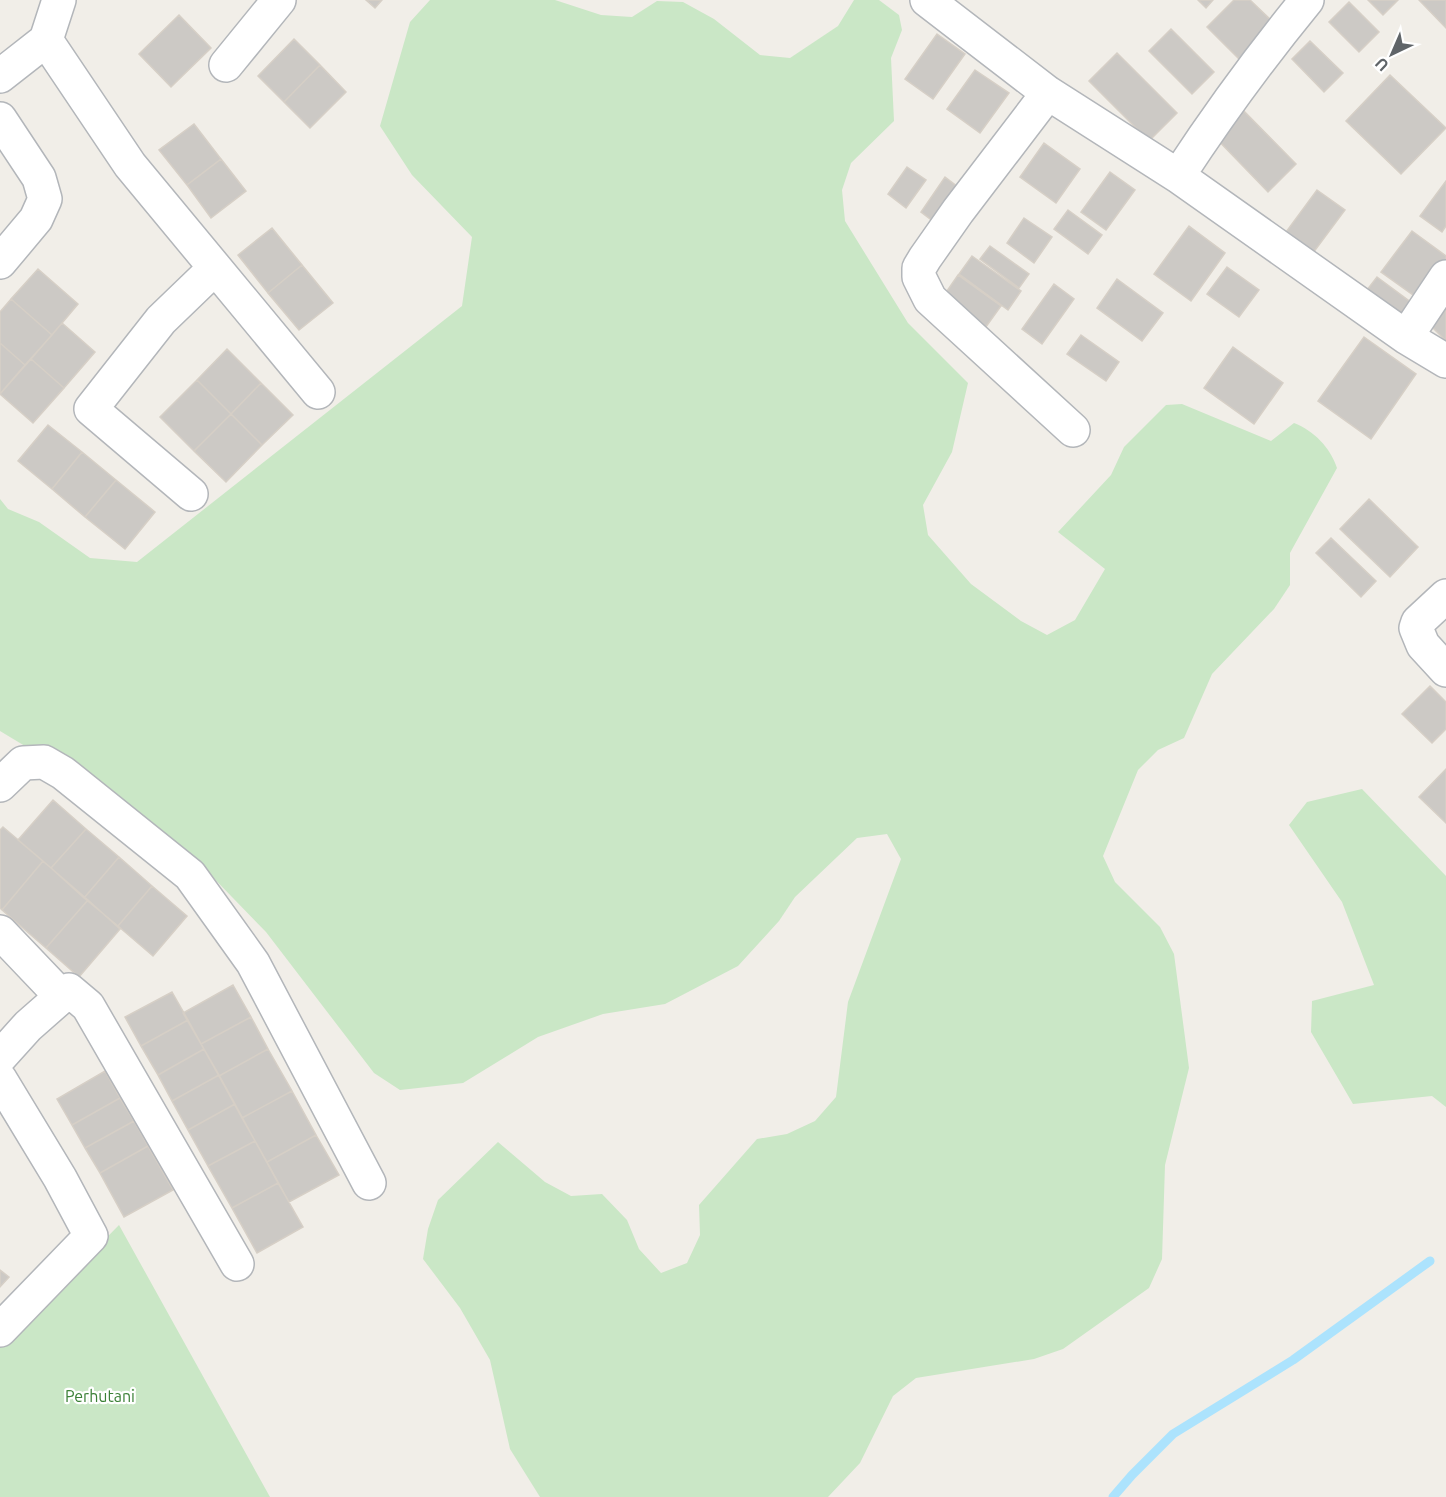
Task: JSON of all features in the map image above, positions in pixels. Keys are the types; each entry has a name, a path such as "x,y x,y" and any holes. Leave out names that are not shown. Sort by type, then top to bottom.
{"street":[{"path":"0,76 46,40 59,0"},
{"path":"225,64 279,0"},
{"path":"927,0 1048,93 1178,176 1407,337 1446,361"},
{"path":"1178,176 1210,127 1274,40 1307,0"},
{"path":"46,40 130,165 318,392"},
{"path":"1048,93 925,258 919,268 919,277 930,299 1073,430"},
{"path":"0,119 39,178 45,199 36,219 0,262"},
{"path":"191,494 91,409 161,320 215,268"},
{"path":"1407,337 1446,277"},
{"path":"1446,596 1418,622 1416,628 1423,645 1446,670"},
{"path":"0,785 23,763 44,762 63,773 190,875 253,963 369,1183"},
{"path":"0,932 62,997"},
{"path":"0,1057 28,1026 69,990 88,1006 237,1264"},
{"path":"0,1079 60,1178 91,1236 0,1330"}],"green space":[{"path":"430,0 555,0 601,15 632,17 657,1 683,2 714,19 760,55 790,58 838,26 854,0 879,0 899,15 902,30 891,58 894,121 851,163 842,190 845,221 908,323 968,383 952,452 923,505 928,535 971,584 1021,621 1047,635 1075,620 1105,569 1058,532 1111,475 1124,447 1166,405 1182,404 1271,441 1294,423 1308,430 1320,441 1330,453 1337,468 1290,553 1290,585 1274,609 1212,674 1184,738 1158,750 1138,770 1103,856 1115,882 1160,927 1174,954 1189,1068 1165,1165 1162,1259 1149,1288 1063,1349 1034,1359 916,1378 893,1396 860,1463 828,1497 540,1497 510,1449 490,1360 460,1308 423,1259 428,1229 438,1200 498,1142 545,1182 571,1196 602,1194 627,1220 639,1249 661,1273 687,1263 700,1235 699,1205 757,1139 787,1134 815,1121 836,1097 848,1002 901,859 887,834 857,838 795,897 779,921 738,966 665,1004 603,1014 538,1037 463,1083 400,1090 374,1073 266,932 200,864 73,775 0,731 0,499 8,509 39,522 90,558 137,562 462,306 472,237 412,175 380,126 410,22"},
{"path":"1362,789 1446,876 1446,1107 1432,1096 1353,1104 1311,1032 1312,1001 1374,985 1342,902 1289,825 1307,802"},
{"name":"Perhutani","path":"119,1225 270,1497 0,1497 0,1346"}],"building":[{"path":"366,0 382,0 375,8"},
{"path":"1198,0 1213,0 1206,8"},
{"path":"1234,0 1250,0 1275,24 1239,59 1207,27"},
{"path":"1368,0 1398,0 1383,15"},
{"path":"1419,0 1446,0 1446,28"},
{"path":"1349,2 1379,32 1359,52 1329,22"},
{"path":"179,15 211,48 171,87 139,54"},
{"path":"1171,29 1214,72 1192,94 1149,51"},
{"path":"937,34 965,54 933,99 905,79"},
{"path":"294,39 320,65 284,102 258,76"},
{"path":"1310,41 1343,73 1324,92 1292,59"},
{"path":"1117,53 1177,113 1149,141 1089,81"},
{"path":"320,65 346,92 310,128 284,102"},
{"path":"975,70 1009,93 980,133 947,109"},
{"path":"1390,75 1446,128 1401,174 1346,121"},
{"path":"1238,105 1296,164 1268,192 1211,133"},
{"path":"194,124 221,159 187,185 159,150"},
{"path":"1044,143 1080,169 1056,203 1020,177"},
{"path":"221,159 246,191 211,218 187,185"},
{"path":"907,167 926,180 906,208 888,194"},
{"path":"1110,172 1135,190 1106,230 1081,212"},
{"path":"945,177 958,187 934,222 921,212"},
{"path":"1446,181 1446,226 1442,232 1420,216"},
{"path":"1317,190 1345,210 1313,253 1286,232"},
{"path":"1068,210 1102,235 1088,254 1054,229"},
{"path":"1024,218 1052,237 1034,263 1007,243"},
{"path":"1189,226 1225,253 1191,301 1154,274"},
{"path":"272,228 302,265 268,293 238,255"},
{"path":"1412,231 1446,256 1446,264 1420,300 1381,272"},
{"path":"990,246 1029,274 1019,288 980,259"},
{"path":"972,256 1021,291 1008,310 959,274"},
{"path":"302,265 333,303 299,330 268,293"},
{"path":"1227,267 1259,290 1239,317 1207,294"},
{"path":"38,269 78,304 52,335 11,299"},
{"path":"958,275 1001,306 983,331 940,301"},
{"path":"1377,277 1416,306 1402,324 1363,295"},
{"path":"1117,279 1163,313 1142,341 1097,308"},
{"path":"1054,284 1074,299 1042,344 1022,329"},
{"path":"11,299 52,335 25,365 0,343 0,312"},
{"path":"1446,305 1446,341 1428,323"},
{"path":"62,323 95,352 64,388 31,359"},
{"path":"1081,335 1119,362 1106,381 1067,354"},
{"path":"1364,337 1416,374 1371,439 1318,401"},
{"path":"0,343 25,365 0,394"},
{"path":"1233,347 1283,383 1254,424 1204,388"},
{"path":"227,349 261,383 231,414 197,380"},
{"path":"31,359 64,388 33,423 0,394"},
{"path":"197,380 231,414 194,451 160,417"},
{"path":"261,383 293,415 262,445 231,414"},
{"path":"231,414 262,445 226,482 194,451"},
{"path":"48,425 82,452 52,489 18,461"},
{"path":"82,452 116,480 85,517 52,489"},
{"path":"116,480 155,512 125,549 85,517"},
{"path":"1369,499 1418,547 1390,577 1340,529"},
{"path":"1331,538 1376,581 1361,597 1316,553"},
{"path":"1430,686 1446,702 1446,729 1432,743 1402,714"},
{"path":"1446,769 1446,823 1419,797"},
{"path":"53,800 86,829 51,868 18,840"},
{"path":"3,827 43,861 2,910 0,908 0,830"},
{"path":"86,829 119,857 84,898 51,868"},
{"path":"119,857 152,886 118,926 84,898"},
{"path":"43,861 88,900 46,948 2,910"},
{"path":"152,886 187,916 153,956 118,926"},
{"path":"88,900 120,929 79,977 46,948"},
{"path":"233,985 251,1017 201,1044 183,1013"},
{"path":"172,992 188,1020 141,1046 125,1017"},
{"path":"251,1017 268,1049 219,1076 201,1044"},
{"path":"188,1020 204,1049 158,1075 141,1046"},
{"path":"204,1049 219,1075 172,1101 158,1075"},
{"path":"268,1049 292,1091 242,1118 219,1076"},
{"path":"105,1071 120,1098 72,1125 57,1099"},
{"path":"219,1075 235,1104 188,1130 172,1101"},
{"path":"292,1091 316,1135 267,1162 242,1118"},
{"path":"120,1098 134,1121 85,1148 72,1125"},
{"path":"235,1104 255,1141 208,1166 188,1130"},
{"path":"134,1121 148,1146 100,1173 85,1148"},
{"path":"316,1135 339,1175 289,1202 267,1162"},
{"path":"255,1141 278,1183 232,1208 208,1166"},
{"path":"148,1146 173,1190 124,1217 100,1173"},
{"path":"278,1183 303,1227 257,1253 232,1208"},
{"path":"0,1270 9,1277 0,1287"}],"waterway":[{"path":"1113,1497 1173,1434 1293,1360 1430,1261"}]}
